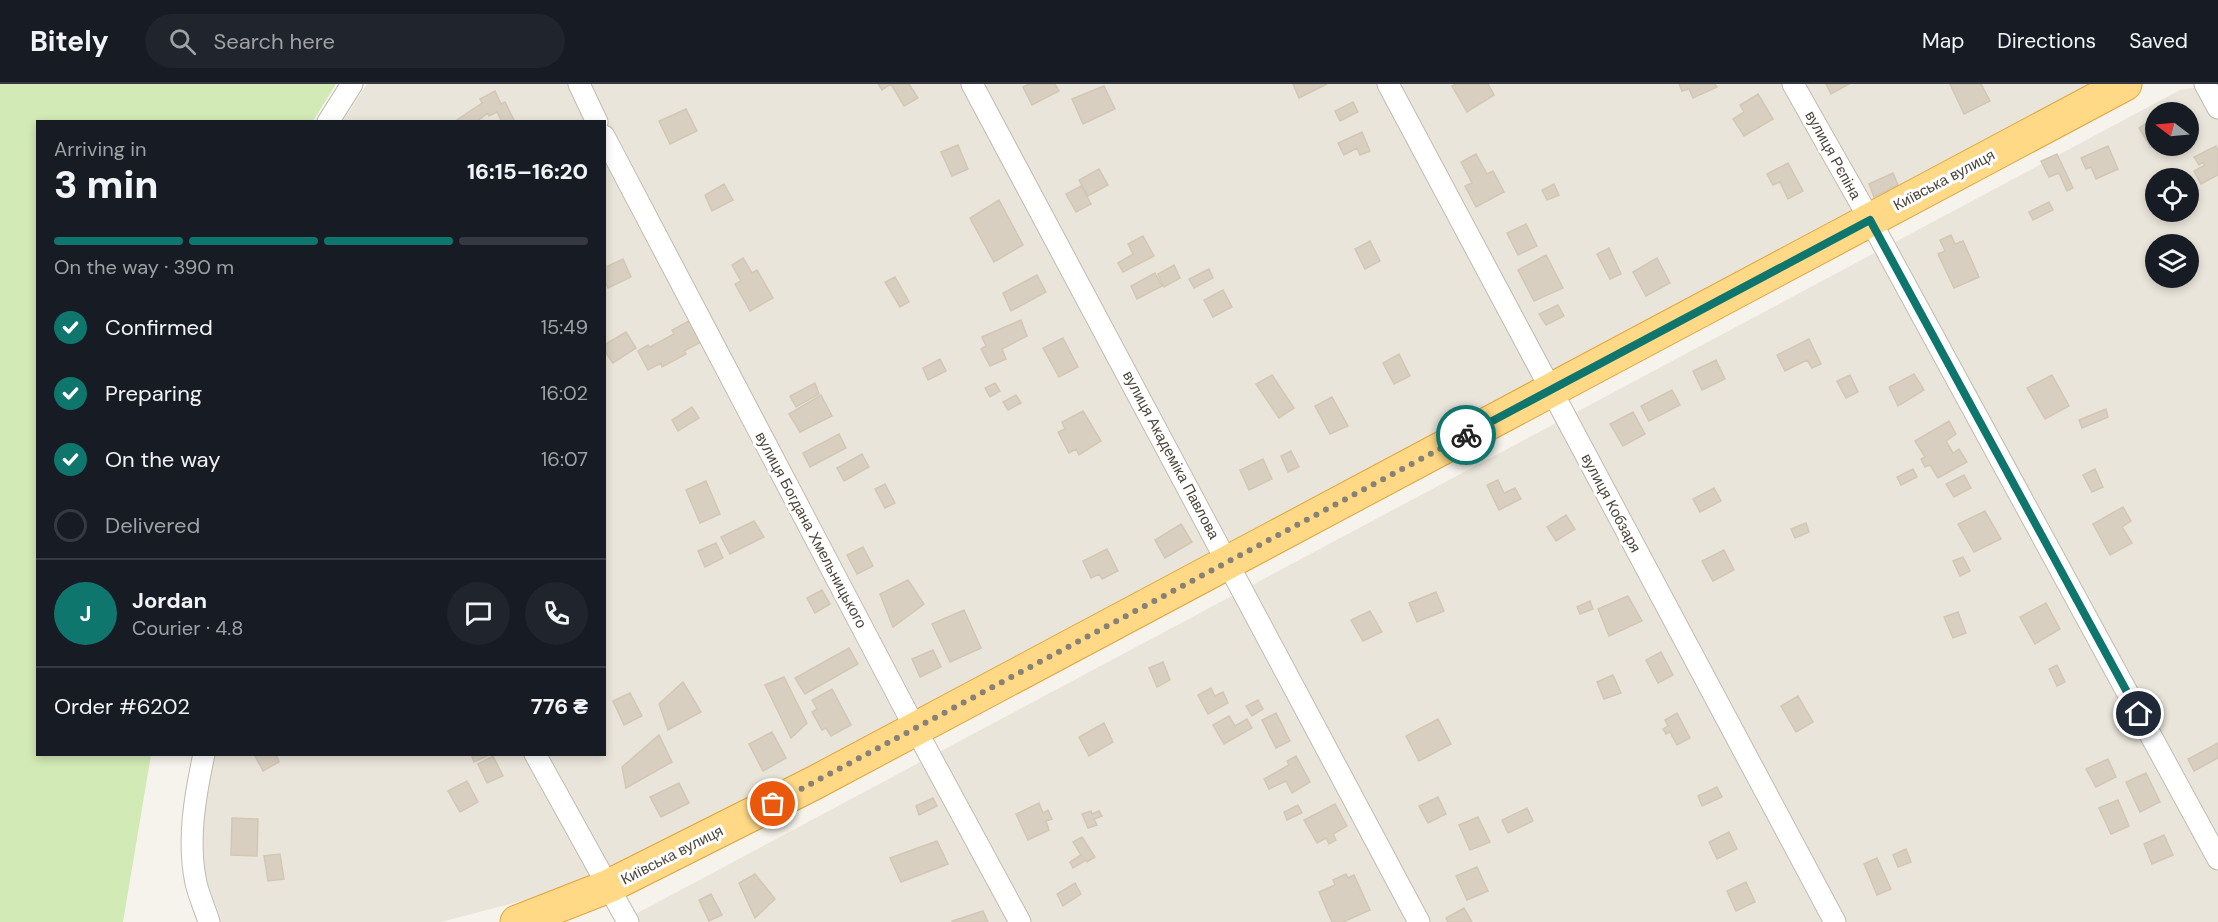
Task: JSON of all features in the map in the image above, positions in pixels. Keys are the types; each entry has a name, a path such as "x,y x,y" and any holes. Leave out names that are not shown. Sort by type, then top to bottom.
{"highway":[{"name":"Київська вулиця","path":"528,920 609,886 814,783 2125,84"}],"street":[{"path":"329,120 352,84"},
{"path":"579,84 596,120"},
{"name":"вулиця Академіка Павлова","path":"972,84 1230,563 1419,922"},
{"name":"вулиця Кобзаря","path":"1388,84 1835,922"},
{"name":"вулиця Рєпіна","path":"1793,84 1870,220 2218,859"},
{"path":"2205,84 2218,108"},
{"name":"вулиця Богдана Хмельницького","path":"606,140 915,728 1020,922"},
{"path":"204,756 197,788 192,834 196,882 209,922"},
{"path":"536,756 627,922"}],"shaded area":[{"path":"367,84 2100,84 601,880 441,922 215,922 192,824 203,756 606,756 606,120 344,120"},
{"path":"2218,84 2218,922 633,922 630,917 2145,109 2145,156 2199,156 2199,102 2158,102 2180,90"}],"green space":[{"path":"0,84 336,84 314,120 36,120 36,756 151,756 123,922 0,922"}],"building":[{"path":"878,84 891,84 882,90"},
{"path":"891,84 909,84 918,98 904,106"},
{"path":"1029,84 1055,84 1059,91 1032,105 1023,87"},
{"path":"1293,84 1327,84 1299,98"},
{"path":"1488,84 1494,95 1467,112 1452,86"},
{"path":"1679,84 1715,84 1717,87 1693,98 1689,89 1682,91"},
{"path":"1826,84 1849,84 1831,94"},
{"path":"1950,84 1981,84 1990,101 1964,114"},
{"path":"1104,86 1115,109 1083,124 1072,99"},
{"path":"495,91 501,104 505,102 514,120 501,120 497,112 489,116 488,113 479,120 457,120 482,103 480,99"},
{"path":"1758,94 1773,119 1744,136 1733,119 1744,112 1740,105"},
{"path":"1353,102 1358,112 1340,121 1335,111"},
{"path":"686,109 697,131 670,144 659,121"},
{"path":"2145,124 2145,138 2139,128"},
{"path":"1362,132 1370,151 1360,155 1357,148 1344,155 1338,143"},
{"path":"958,145 968,169 952,176 941,152"},
{"path":"2108,146 2118,169 2096,179 2091,167 2086,169 2081,158"},
{"path":"2216,146 2218,151 2218,175 2201,184 2199,168 2205,165 2203,162 2199,165 2194,157"},
{"path":"1476,154 1487,174 1493,171 1504,192 1476,207 1465,186 1472,183 1461,162"},
{"path":"2057,154 2073,188 2067,191 2059,173 2049,177 2041,161"},
{"path":"1788,163 1803,191 1788,199 1780,182 1773,185 1767,174"},
{"path":"1099,169 1108,185 1088,196 1079,180"},
{"path":"1893,173 1898,185 1874,197 1869,184"},
{"path":"724,184 733,200 712,211 705,195"},
{"path":"1554,184 1559,195 1547,200 1542,190"},
{"path":"1081,186 1091,204 1076,212 1066,194"},
{"path":"999,200 1023,245 994,262 970,218"},
{"path":"2049,202 2053,210 2033,220 2029,212"},
{"path":"1526,224 1537,246 1518,255 1507,233"},
{"path":"1951,235 1955,244 1963,241 1979,277 1954,288 1938,254 1945,251 1940,240"},
{"path":"1143,236 1154,256 1123,272 1118,263 1133,254 1128,244"},
{"path":"1370,241 1380,261 1365,269 1355,249"},
{"path":"1609,248 1621,274 1610,279 1597,254"},
{"path":"1546,255 1563,288 1534,301 1518,270"},
{"path":"743,258 752,273 757,270 773,298 750,311 735,284 741,281 732,265"},
{"path":"1657,258 1670,283 1646,296 1633,272"},
{"path":"623,259 631,277 608,288 606,267"},
{"path":"1174,265 1180,278 1164,287 1158,274"},
{"path":"1209,269 1213,278 1194,288 1189,279"},
{"path":"1155,273 1162,286 1137,299 1131,286"},
{"path":"1037,275 1046,292 1011,311 1003,293"},
{"path":"895,277 909,302 900,307 885,282"},
{"path":"1223,290 1232,307 1213,317 1204,300"},
{"path":"1558,305 1564,316 1546,325 1539,314"},
{"path":"1021,320 1027,336 1002,349 1006,359 990,366 981,349 986,346 982,337"},
{"path":"689,321 701,342 684,351 686,354 662,367 661,363 648,370 638,351 674,334 672,330"},
{"path":"626,332 636,348 613,363 606,353 606,344"},
{"path":"1063,338 1078,367 1059,377 1043,348"},
{"path":"1809,339 1821,364 1812,368 1807,360 1785,371 1777,355"},
{"path":"1399,354 1410,376 1394,384 1383,363"},
{"path":"940,359 946,371 928,380 923,368"},
{"path":"1716,360 1725,379 1702,390 1693,371"},
{"path":"1914,374 1924,390 1898,406 1889,387"},
{"path":"1272,375 1294,408 1279,418 1256,384"},
{"path":"1850,375 1858,392 1846,398 1837,381"},
{"path":"2052,375 2069,406 2045,419 2027,388"},
{"path":"815,383 819,394 796,407 790,396"},
{"path":"995,383 1000,391 990,397 985,388"},
{"path":"1672,390 1680,405 1649,421 1641,406"},
{"path":"821,395 832,416 800,432 789,414"},
{"path":"1016,395 1021,403 1008,410 1003,402"},
{"path":"1332,397 1348,426 1330,434 1315,406"},
{"path":"692,407 699,418 678,431 672,420"},
{"path":"2106,409 2108,417 2082,428 2079,420"},
{"path":"1083,411 1101,441 1079,455 1076,449 1069,453 1058,432 1065,429 1062,422"},
{"path":"1633,412 1645,434 1623,446 1610,424"},
{"path":"1949,421 1956,434 1946,441 1953,453 1959,449 1967,462 1938,478 1930,465 1925,467 1921,459 1925,457 1915,441"},
{"path":"839,434 846,448 810,467 803,453"},
{"path":"1291,451 1299,467 1288,472 1281,456"},
{"path":"862,454 869,467 844,481 837,468"},
{"path":"1263,459 1272,479 1249,490 1240,470"},
{"path":"1913,469 1917,477 1901,485 1897,477"},
{"path":"2095,469 2103,487 2092,492 2083,475"},
{"path":"1964,475 1971,488 1954,497 1946,484"},
{"path":"1498,480 1504,493 1515,488 1521,499 1499,510 1487,485"},
{"path":"706,481 720,514 700,523 686,490"},
{"path":"885,484 895,503 885,508 875,489"},
{"path":"1714,488 1721,501 1700,512 1693,499"},
{"path":"2123,507 2131,521 2122,527 2132,543 2110,555 2093,524"},
{"path":"1985,511 2001,539 1974,552 1958,524"},
{"path":"1566,515 1575,529 1556,541 1547,527"},
{"path":"754,521 764,537 730,554 721,537"},
{"path":"1806,523 1809,532 1795,538 1791,529"},
{"path":"1181,524 1192,542 1165,558 1155,540"},
{"path":"716,543 723,558 705,567 698,551"},
{"path":"863,547 873,566 857,574 847,555"},
{"path":"1107,549 1118,571 1102,579 1099,574 1091,578 1083,561"},
{"path":"1724,550 1734,570 1713,581 1702,561"},
{"path":"1963,557 1970,571 1960,576 1953,561"},
{"path":"908,580 924,604 893,627 880,594"},
{"path":"822,590 830,604 815,613 807,598"},
{"path":"1436,592 1444,611 1417,622 1409,603"},
{"path":"1628,596 1642,621 1609,636 1598,609"},
{"path":"1590,601 1593,609 1580,614 1577,607"},
{"path":"2046,603 2060,629 2035,644 2020,617"},
{"path":"964,610 981,648 950,662 932,624"},
{"path":"1370,611 1382,632 1363,641 1351,620"},
{"path":"1958,612 1966,633 1953,638 1944,617"},
{"path":"849,648 858,664 805,694 795,678"},
{"path":"933,650 941,667 920,677 912,659"},
{"path":"1661,652 1673,675 1658,683 1646,660"},
{"path":"1163,662 1170,680 1157,687 1149,668"},
{"path":"2057,665 2065,682 2057,686 2049,669"},
{"path":"1613,675 1621,693 1604,699 1597,682"},
{"path":"784,677 807,723 791,738 765,685"},
{"path":"683,682 701,712 668,730 659,704"},
{"path":"1211,688 1215,696 1223,692 1228,703 1208,714 1198,695"},
{"path":"832,689 851,725 831,736 826,728 822,730 812,712 817,709 812,700"},
{"path":"630,693 642,716 624,725 613,701"},
{"path":"1798,696 1813,722 1796,732 1781,706"},
{"path":"1258,700 1263,709 1252,716 1246,706"},
{"path":"1276,713 1290,741 1276,748 1262,720"},
{"path":"1677,713 1690,738 1677,745 1670,732 1666,734 1663,729 1668,726 1665,720"},
{"path":"1229,716 1235,726 1247,719 1252,728 1224,744 1213,725"},
{"path":"1438,719 1451,744 1419,761 1406,736"},
{"path":"1104,723 1113,742 1089,756 1079,737"},
{"path":"772,732 786,758 763,771 749,744"},
{"path":"659,735 672,762 626,788 622,767"},
{"path":"2218,743 2218,758 2194,771 2188,759"},
{"path":"255,756 277,756 279,762 263,771"},
{"path":"472,756 487,756 474,762"},
{"path":"493,756 503,776 487,783 478,764"},
{"path":"1296,756 1310,782 1292,793 1286,781 1269,789 1264,779 1289,765 1287,761"},
{"path":"2108,759 2116,777 2096,787 2086,769"},
{"path":"2146,773 2160,802 2140,812 2126,782"},
{"path":"467,781 478,802 460,812 448,791"},
{"path":"679,783 689,803 661,817 650,797"},
{"path":"1717,787 1722,797 1702,806 1698,796"},
{"path":"1438,797 1446,814 1428,823 1419,806"},
{"path":"933,798 937,806 919,815 916,806"},
{"path":"2118,800 2129,826 2111,834 2099,808"},
{"path":"1039,803 1043,813 1048,810 1052,819 1046,821 1049,830 1028,840 1016,814"},
{"path":"1335,804 1347,826 1333,834 1336,840 1329,844 1326,838 1317,843 1304,820"},
{"path":"1298,805 1302,813 1287,820 1284,812"},
{"path":"1527,808 1533,821 1508,833 1502,820"},
{"path":"1091,811 1092,814 1099,811 1102,816 1094,819 1097,825 1088,828 1082,814"},
{"path":"1478,817 1490,842 1470,850 1459,825"},
{"path":"232,818 258,819 257,856 231,855"},
{"path":"1729,832 1737,849 1717,859 1709,842"},
{"path":"2164,835 2173,855 2152,864 2144,844"},
{"path":"1082,837 1095,857 1073,868 1070,862 1081,855 1073,842"},
{"path":"937,841 948,864 901,882 890,858"},
{"path":"1906,849 1911,862 1898,867 1893,855"},
{"path":"280,854 284,879 268,881 264,856"},
{"path":"1877,858 1891,889 1877,895 1864,864"},
{"path":"1477,867 1488,891 1467,900 1456,876"},
{"path":"755,874 775,899 755,918 739,883"},
{"path":"1346,874 1348,878 1354,875 1370,910 1343,922 1332,922 1319,892 1335,885 1333,880"},
{"path":"1746,882 1755,902 1736,911 1727,891"},
{"path":"1075,883 1081,894 1063,906 1057,894"},
{"path":"711,894 722,915 709,921 699,900"},
{"path":"1464,908 1472,922 1448,922 1446,918"},
{"path":"983,911 988,922 952,921"}],"way so far":[{"path":"773,804 1230,563 1466,435"}],"route":[{"path":"1466,435 1870,220 2139,714"}]}
